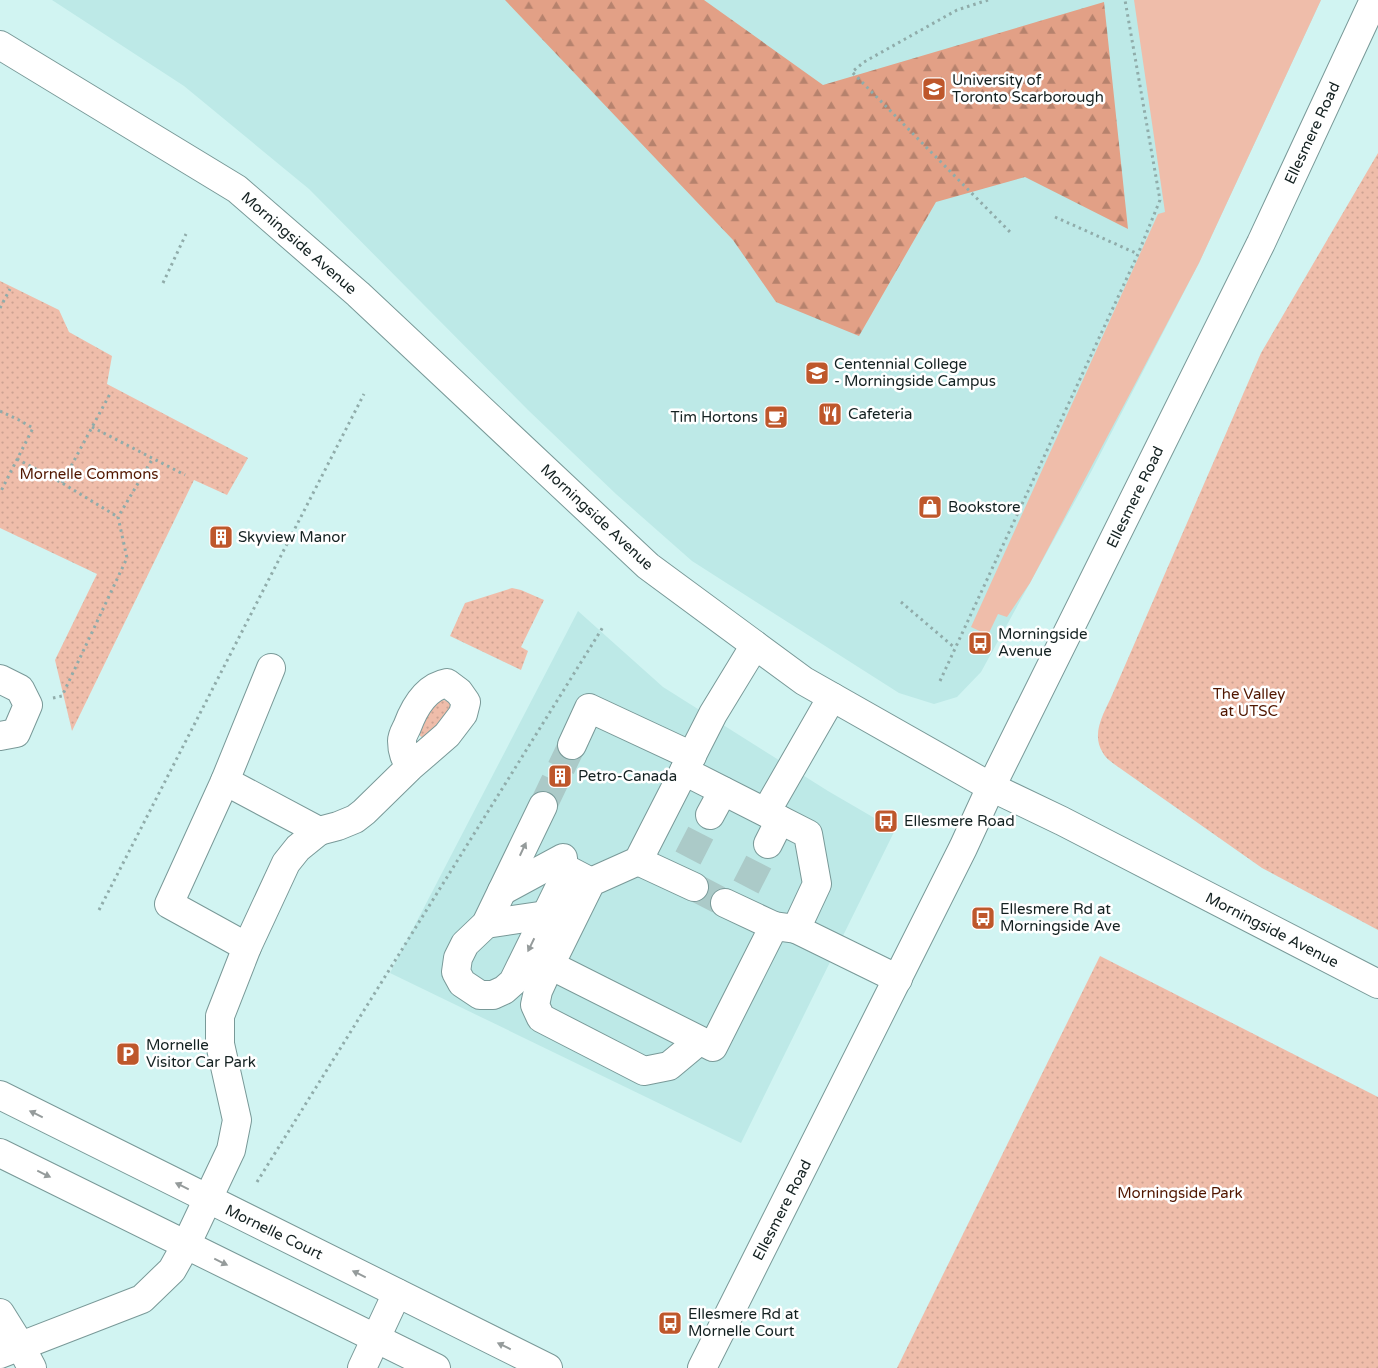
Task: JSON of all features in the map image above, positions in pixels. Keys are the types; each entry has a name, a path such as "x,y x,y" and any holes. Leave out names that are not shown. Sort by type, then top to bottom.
{"main road":[{"name":"Ellesmere Road","path":"702,1368 898,979 991,787 1261,243 1374,0"},
{"name":"Morningside Avenue","path":"0,45 237,189 358,294 648,566 804,681 991,787 1062,821 1378,984"},
{"path":"638,861 713,714 755,645"},
{"path":"247,947 169,904 225,781 272,668"},
{"path":"0,679 20,689 28,705 16,733 0,736"},
{"path":"768,844 773,816 832,697"},
{"path":"550,965 713,1047 785,928 817,884 808,834 723,790 688,763 618,722 589,708 572,745"},
{"path":"0,1313 17,1356 142,1299 172,1270 209,1199 231,1150 237,1120 220,1044 220,1016 247,947 286,863 298,848 319,831 355,820 410,766"},
{"path":"225,781 319,831"},
{"path":"710,816 723,790"},
{"path":"543,806 486,924 465,944 458,958 456,972 462,983 480,995 493,994 504,990 513,982 546,915 574,870"},
{"path":"502,891 574,870 638,861 687,875"},
{"path":"574,870 550,965 538,991 536,1005 541,1018 644,1071 669,1066 699,1040"},
{"path":"736,899 785,928 898,979"},
{"path":"486,924 546,915"},
{"name":"Mornelle Court","path":"0,1096 548,1368"},
{"path":"0,1153 436,1368"},
{"path":"362,1368 397,1293"}],"path":[{"path":"988,0 957,10 864,62 852,72 1010,232"},
{"path":"940,681 1138,254 1160,200 1125,0"},
{"path":"1054,217 1138,254"},
{"path":"163,283 186,234"},
{"path":"0,308 10,289"},
{"path":"62,483 111,392"},
{"path":"99,910 364,394"},
{"path":"0,412 33,428 1,490"},
{"path":"92,427 185,475"},
{"path":"28,705 62,696 128,558 118,517 153,458"},
{"path":"17,460 62,483 118,517"},
{"path":"901,602 954,648"},
{"path":"257,1182 603,627"}],"shaded area":[{"name":"Centennial College - Morningside Campus","path":"52,0 1321,0 1199,263 1091,472 981,672 957,697 934,704 899,693 692,561 616,494 528,410 309,189 184,86"},
{"path":"578,611 663,687 828,791 895,830 741,1143 390,973"}],"green space":[{"name":"University of Toronto Scarborough","path":"505,0 704,0 823,85 1104,2 1128,229 1025,177 936,202 859,336 776,302 733,240"},
{"path":"1134,0 1321,0 1199,263 1030,583 1007,617 998,614 988,635 971,627 1158,214 1165,212"},
{"name":"The Valley at UTSC","path":"1378,153 1378,930 1262,868 1111,762 1099,745 1098,730 1261,353"},
{"name":"Mornelle Commons","path":"0,281 59,310 69,332 112,356 107,384 248,458 227,495 194,480 72,731 55,660 97,574 0,528"},
{"path":"512,588 544,600 521,647 528,651 521,670 450,636 465,603"},
{"path":"441,700 454,701 457,709 424,739 418,734 430,706"},
{"name":"Morningside Park","path":"1100,956 1378,1097 1378,1368 897,1368"}],"tunnel":[{"path":"543,806 572,745"},
{"path":"688,858 710,815"},
{"path":"746,887 768,844"},
{"path":"694,887 725,903"}],"place":[{"name":"University of Toronto Scarborough","path":"934,89"},
{"name":"Centennial College - Morningside Campus","path":"817,373"},
{"name":"Cafeteria","path":"830,414"},
{"name":"Tim Hortons","path":"776,417"},
{"name":"Bookstore","path":"930,507"},
{"name":"Skyview Manor","path":"221,537"},
{"name":"Morningside Avenue","path":"980,643"},
{"name":"Petro-Canada","path":"560,776"},
{"name":"Ellesmere Road","path":"886,821"},
{"name":"Ellesmere Rd at Morningside Ave","path":"983,918"},
{"name":"Mornelle Visitor Car Park","path":"128,1054"},
{"name":"Ellesmere Rd at Mornelle Court","path":"670,1323"}]}
